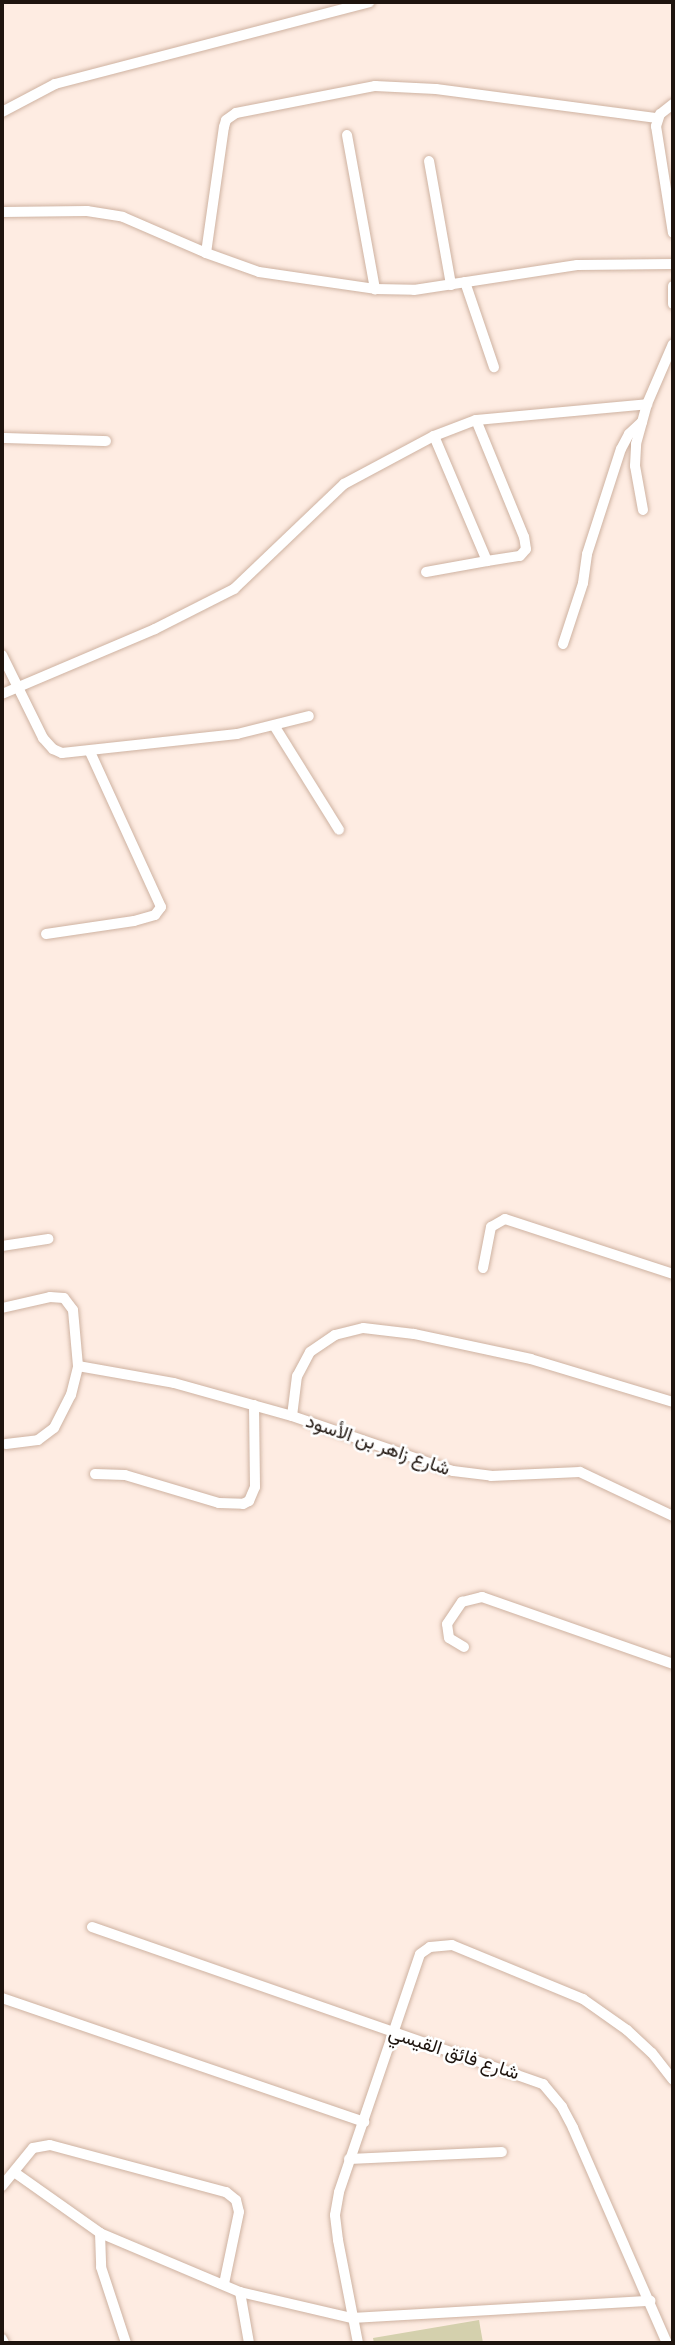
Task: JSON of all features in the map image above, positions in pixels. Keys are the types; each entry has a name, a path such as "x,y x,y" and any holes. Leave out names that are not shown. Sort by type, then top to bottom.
{"street":[{"path":"2,112 55,84 370,2"},
{"path":"206,254 224,123 236,113 374,86 436,89 657,118"},
{"path":"673,104 657,118 656,136 673,233"},
{"path":"347,135 375,289"},
{"path":"429,162 450,285"},
{"path":"2,212 87,211 123,217 206,254 259,272 375,289 414,290 577,265 673,264"},
{"path":"465,282 494,367"},
{"path":"673,286 673,304"},
{"path":"643,510 635,466 642,422 673,344"},
{"path":"2,694 155,629 234,589 262,565 309,514 344,485 434,436 476,420 647,404"},
{"path":"426,572 520,556 524,553 525,543 476,420"},
{"path":"562,644 583,583 587,554 621,449 629,434 642,422"},
{"path":"434,436 487,561"},
{"path":"2,438 106,441"},
{"path":"2,655 43,738 53,749 62,753 224,736 309,716"},
{"path":"275,726 339,830"},
{"path":"46,934 134,922 155,915 161,907 90,752"},
{"path":"483,1268 491,1227 505,1219 673,1274"},
{"path":"2,1246 48,1239"},
{"path":"2,1308 50,1297 68,1300 73,1310 78,1366 71,1395 54,1427 38,1440 6,1444"},
{"name":"شارع زاهر بن الأسود","path":"673,1402 531,1359 414,1334 379,1329 350,1329 320,1344 301,1364 292,1416 453,1471 491,1476 580,1472 673,1516"},
{"path":"78,1366 174,1383 292,1416"},
{"path":"95,1474 125,1475 219,1503 243,1504 249,1501 255,1487 254,1405"},
{"path":"464,1647 449,1638 447,1624 462,1602 482,1597 673,1664"},
{"name":"شارع فائق القيسي","path":"92,1927 392,2033 535,2080 552,2092 573,2128 651,2301 667,2343"},
{"path":"358,2343 335,2215 349,2159 420,1954 430,1947 452,1945 583,1998 627,2030 652,2053 673,2080"},
{"path":"2,1998 364,2122"},
{"path":"2,2186 33,2148 50,2145 226,2192 236,2200 239,2212 224,2284"},
{"path":"349,2159 502,2152"},
{"path":"2,2167 100,2233 240,2292 352,2318 651,2301"},
{"path":"100,2233 101,2267 126,2343"},
{"path":"240,2292 249,2343"}],"shaded area":[{"path":"479,2320 483,2343 374,2343 373,2338"}]}
